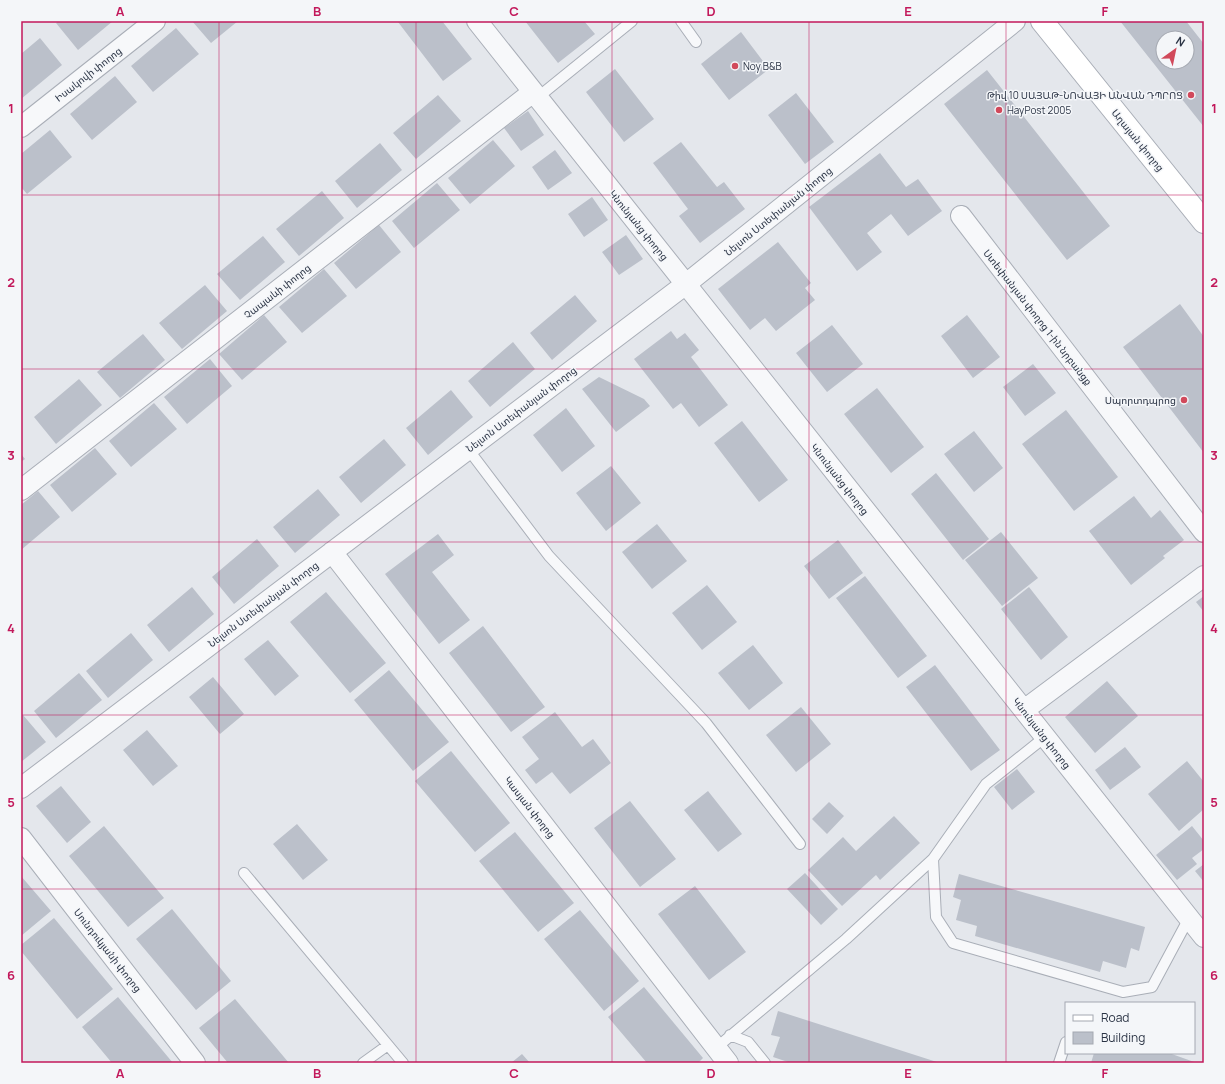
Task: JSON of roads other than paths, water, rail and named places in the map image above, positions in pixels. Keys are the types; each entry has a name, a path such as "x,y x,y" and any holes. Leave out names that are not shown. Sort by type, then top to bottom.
{"main road":[{"name":"Աղայան փողոց","path":"1042,21 1204,222"}],"street":[{"name":"Իսակովի փողոց","path":"21,127 155,21"},
{"name":"Կնունյանց փողոց","path":"477,21 1204,937"},
{"name":"Նելսոն Ստեփանյան փողոց","path":"21,788 686,284 1015,21"},
{"name":"Չապաևի փողոց","path":"21,490 535,94"},
{"name":"Ստեփանյան փողոց 1-ին նրբանցք","path":"961,216 1204,532"},
{"name":"Կասյան փողոց","path":"332,552 724,1049"},
{"path":"1024,710 1204,576"},
{"name":"Սունդուկյանի փողոց","path":"21,838 195,1063"}],"lane":[{"path":"535,94 632,21"},
{"path":"681,21 696,42"},
{"path":"468,449 549,556 706,723 800,844"},
{"path":"724,1049 933,859 986,784 1045,737"},
{"path":"933,859 936,916 953,943 1123,992 1152,987 1189,918"},
{"path":"244,873 403,1063"},
{"path":"724,1049 748,1042 765,1063"},
{"path":"363,1063 388,1045"},
{"path":"1059,1063 1065,1045"}],"place":[{"name":"Noy B&B","path":"735,66"},
{"name":"Թիվ 10 ՍԱՅԱԹ-ՆՈՎԱՅԻ ԱՆՎԱՆ ԴՊՐՈՑ","path":"1191,95"},
{"name":"HayPost 2005","path":"999,110"},
{"name":"Սպորտդպրոց","path":"1184,400"}]}
